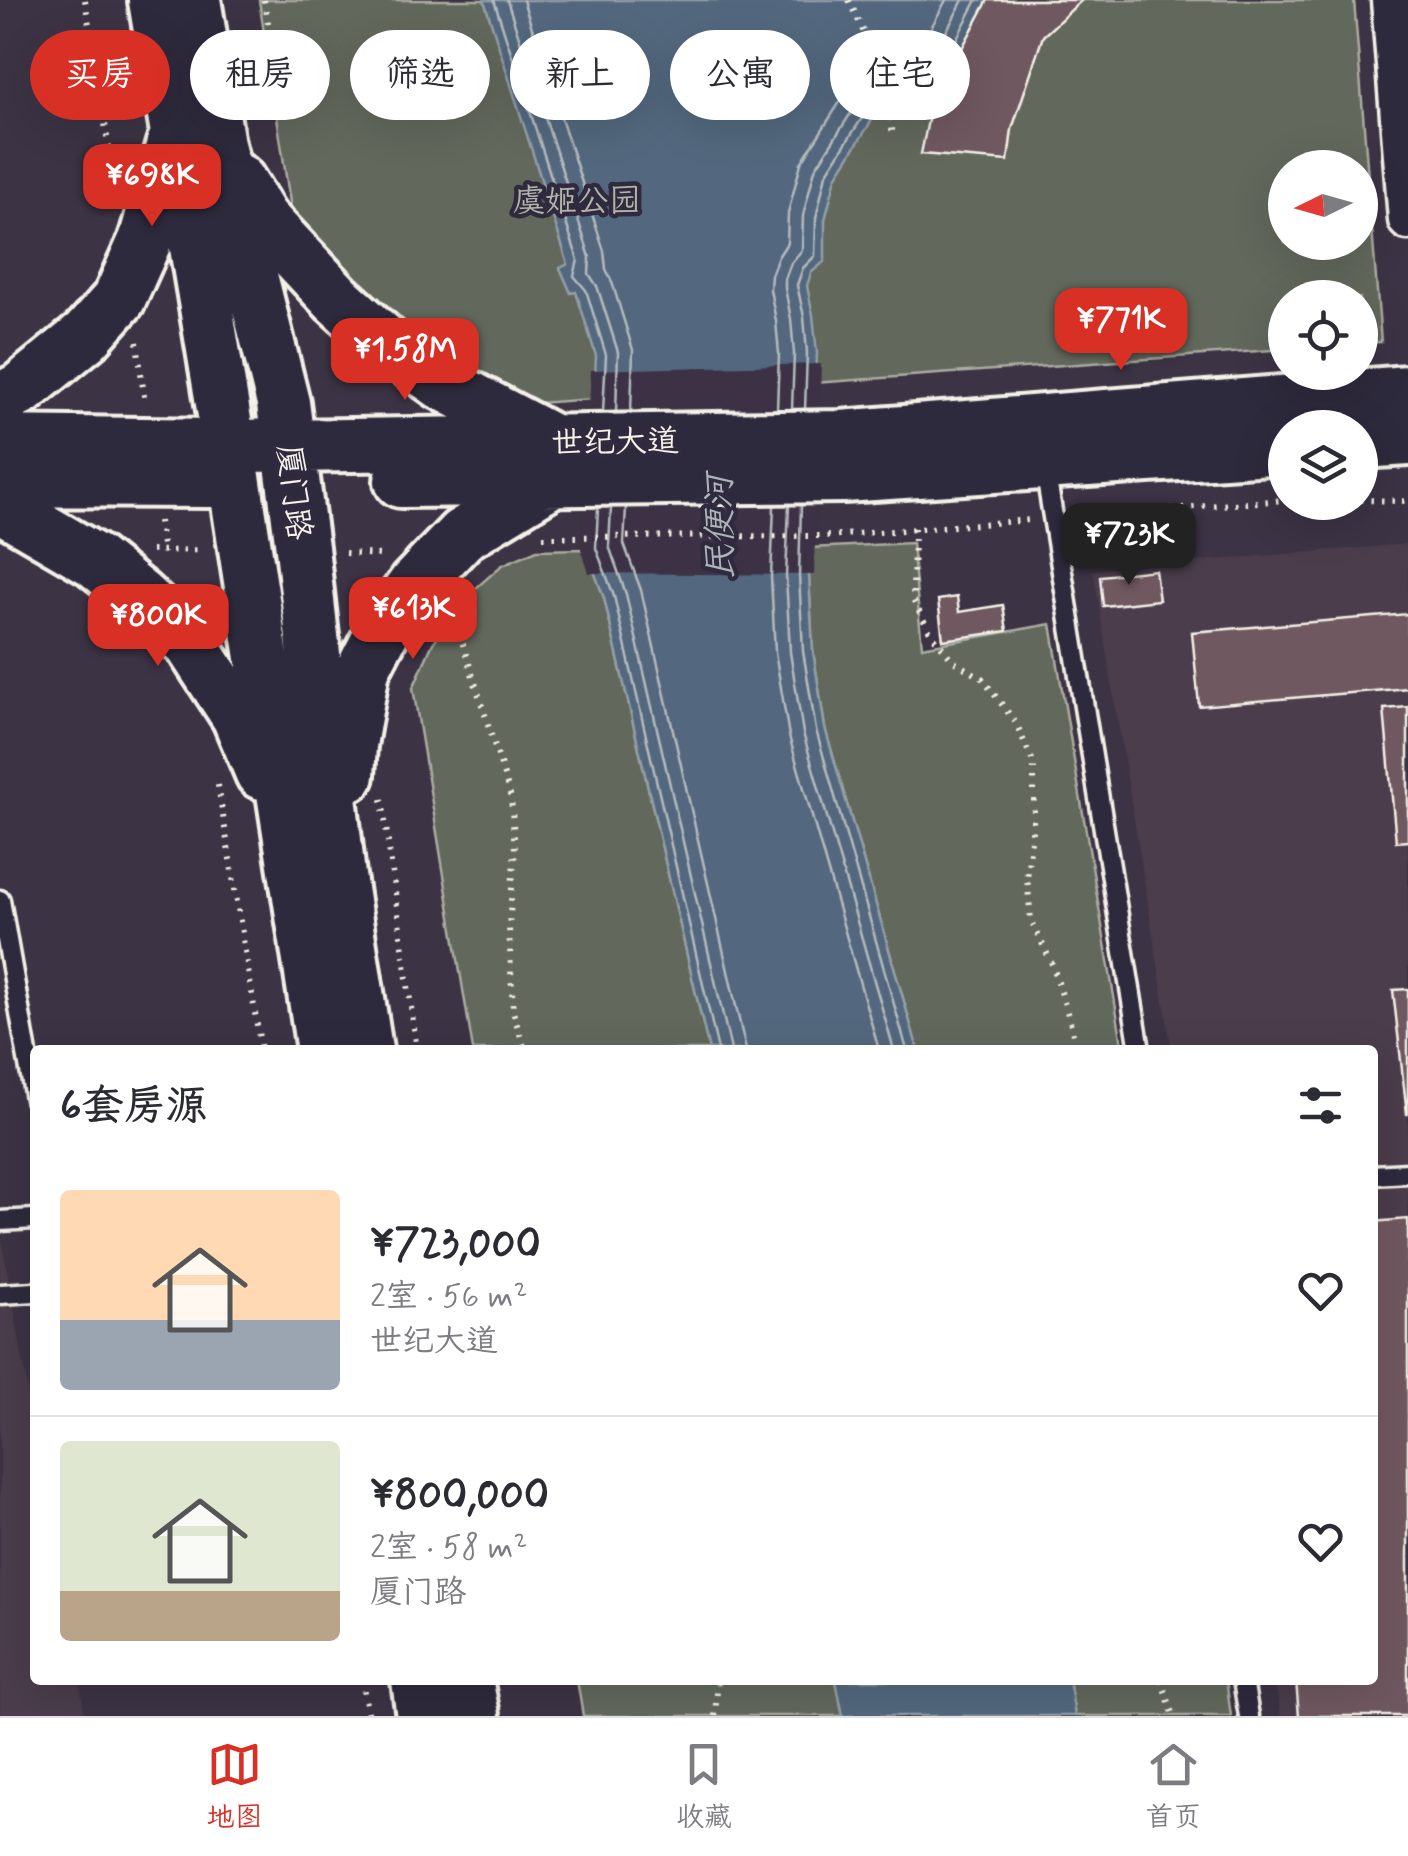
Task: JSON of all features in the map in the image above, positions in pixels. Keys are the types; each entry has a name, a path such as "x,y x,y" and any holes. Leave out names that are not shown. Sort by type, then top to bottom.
{"street":[{"name":"厦门路","path":"155,0 283,402 339,876 365,1045"},
{"name":"厦门路","path":"194,0 197,136 231,463 322,1045"},
{"path":"1391,0 1408,220"},
{"path":"0,400 21,389 86,336 119,300 197,136 262,220 388,346 567,461 462,535 414,584 387,623 363,668 350,745 339,876"},
{"name":"世纪大道","path":"842,456 1408,392"},
{"path":"1378,441 1408,440"},
{"name":"世纪大道","path":"0,442 231,463 290,464 842,456 1044,462 1268,448"},
{"name":"世纪大道","path":"0,480 231,463"},
{"path":"0,508 94,560 191,644 238,716 291,839"},
{"path":"419,1685 423,1716"},
{"path":"467,1685 473,1716"}],"lane":[{"path":"1044,462 1139,1045"},
{"path":"0,900 30,1071"},
{"path":"1378,1175 1408,1173"},
{"path":"0,1221 30,1220"},
{"path":"0,1294 30,1292"},
{"path":"1244,1685 1249,1716"}],"path":[{"path":"264,0 269,30"},
{"path":"849,0 882,72 893,137"},
{"path":"1378,500 1408,501"},
{"path":"914,528 913,600 930,632 952,660 982,678 1016,723 1034,764 1034,813 1027,877 1031,920 1053,966 1074,1045"},
{"path":"581,536 828,536"},
{"path":"448,550 462,638 511,798 515,849 509,927 513,1012 523,1045"},
{"path":"218,784 259,1045"},
{"path":"363,1685 368,1716"},
{"path":"715,1716 718,1685"},
{"path":"1163,1685 1174,1716"}],"shaded area":[{"path":"1408,544 1408,1716 1281,1716 1276,1685 1378,1685 1378,1045 1171,1045 1093,570"},
{"path":"0,1229 30,1401 30,1685 80,1685 85,1716 0,1716"}],"green space":[{"name":"虞姬公园","path":"259,0 1354,0 1366,150 1268,150 1268,260 1375,260 1376,280 1268,280 1268,350 524,404 361,300 293,222 277,120 330,120 330,30 264,30"},
{"path":"912,543 922,647 1051,624 1122,1045 917,1045 825,728 813,650 810,548"},
{"path":"586,549 604,598 708,1045 472,1045 413,688 433,643 476,588 502,565 537,550"},
{"path":"578,1685 837,1685 843,1716 583,1716"},
{"path":"1070,1685 1227,1685 1231,1716 1075,1716"}],"water":[{"name":"民便河","path":"484,0 988,0 970,33 970,30 830,30 830,120 872,120 836,177 825,220 825,261 811,273 807,286 817,353 809,576 813,651 825,728 917,1045 708,1045 604,598 586,549 596,356 576,292 571,293 560,268 568,264 522,120 650,120 650,30 510,30 510,82"},
{"path":"837,1685 1070,1685 1075,1716 843,1716"}],"pier":[{"path":"821,364 814,575 589,573 581,549 591,370"}],"building":[{"path":"988,0 1082,0 1043,36 1012,129 1008,161 921,154 928,120 970,120 970,33"},
{"path":"1155,570 1159,600 1103,606 1100,576"},
{"path":"957,597 959,612 1003,605 1007,631 943,640 938,600"},
{"path":"1408,614 1408,688 1199,706 1192,632"},
{"path":"1408,707 1408,841 1396,842 1384,709"},
{"path":"1408,989 1408,1114 1407,1114 1393,990"},
{"path":"1408,1219 1408,1716 1299,1716 1296,1685 1378,1685 1378,1222"}]}
